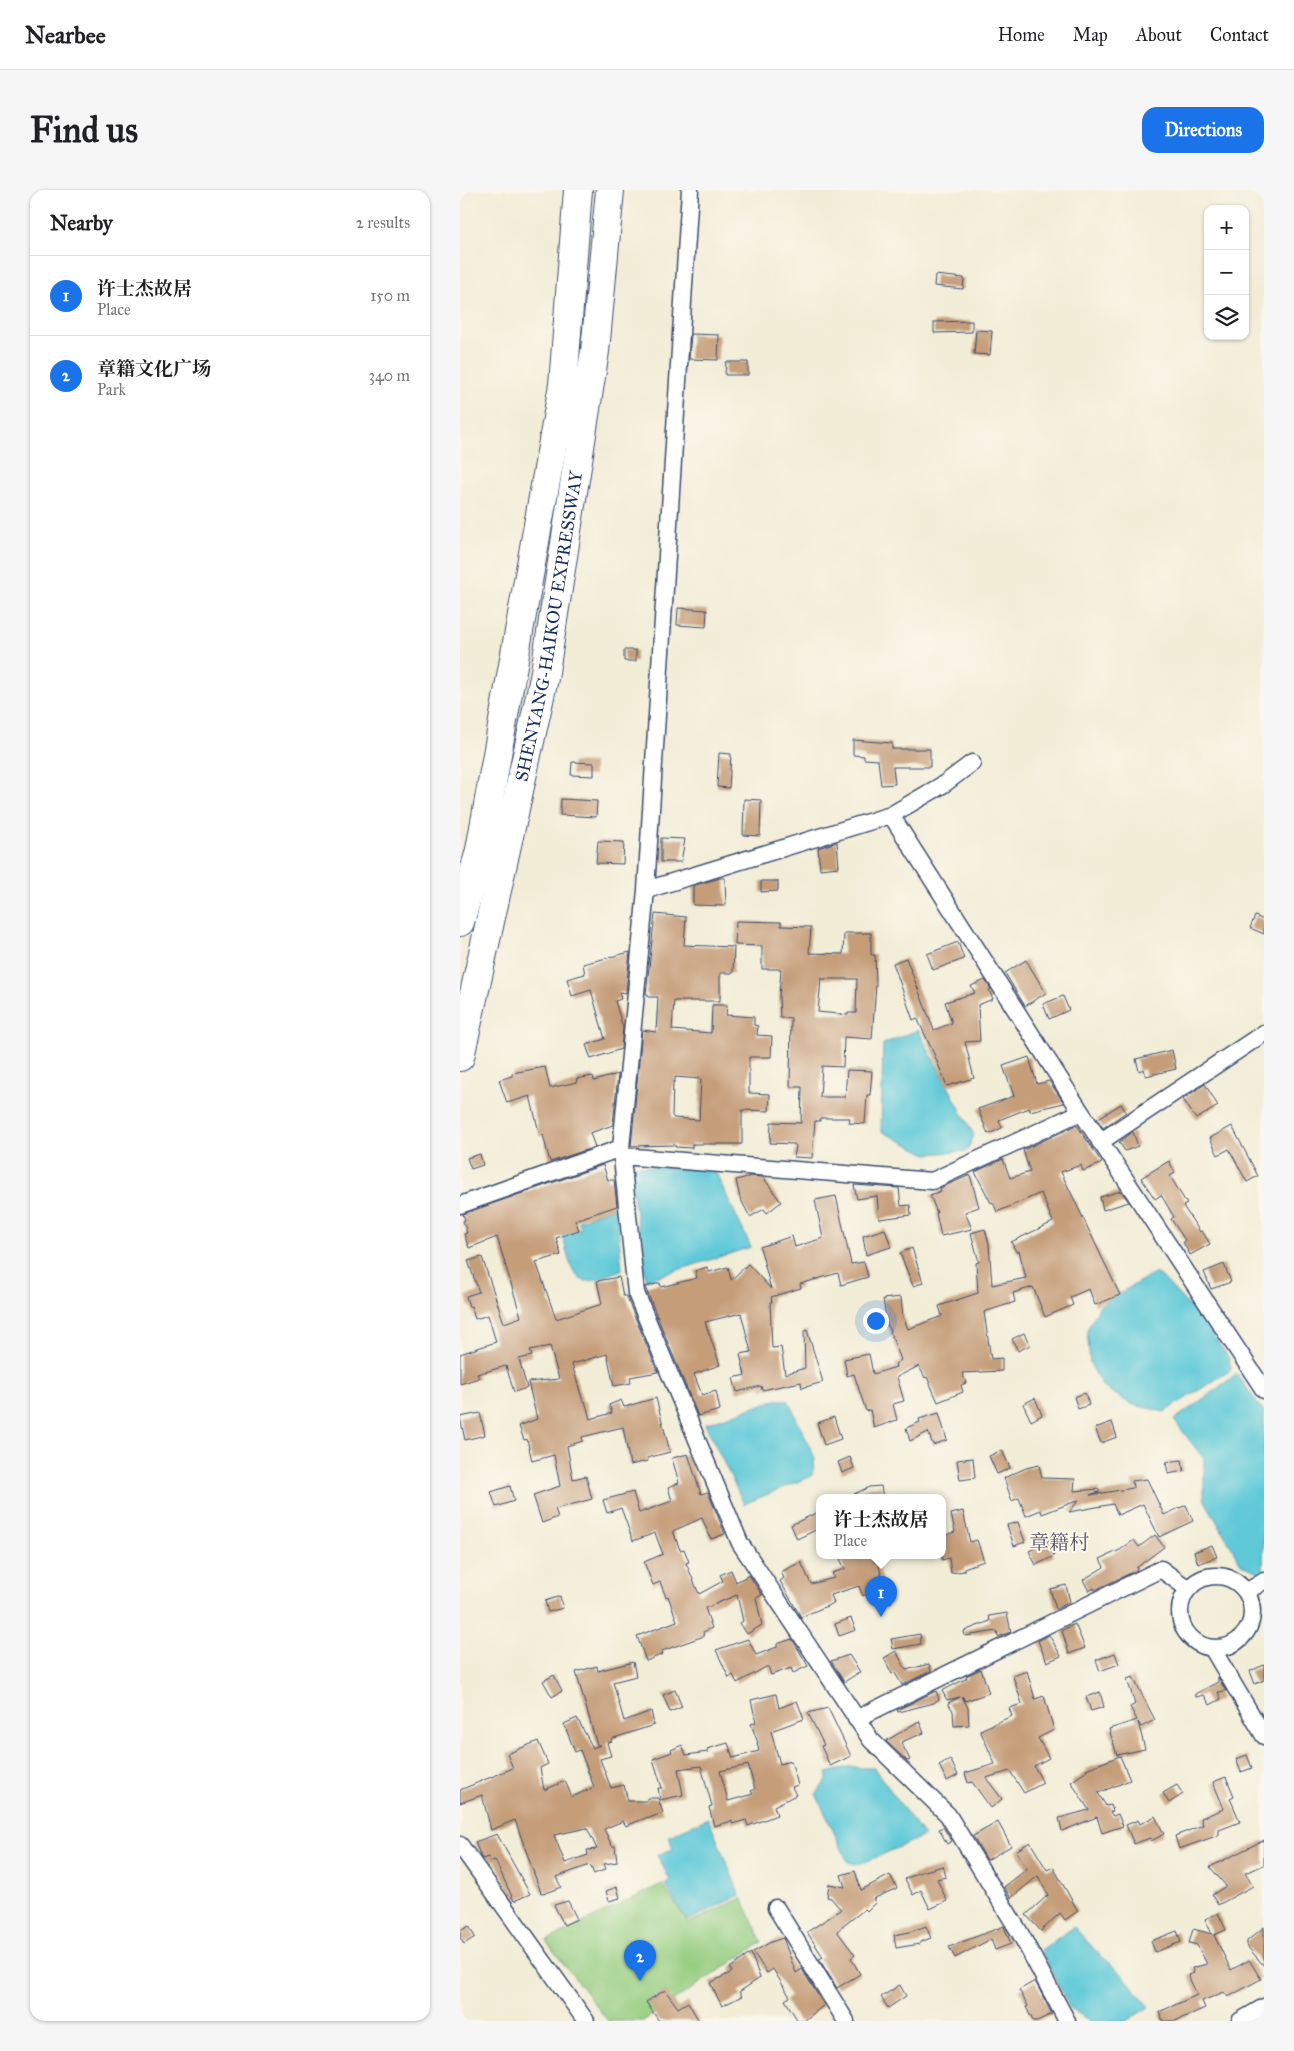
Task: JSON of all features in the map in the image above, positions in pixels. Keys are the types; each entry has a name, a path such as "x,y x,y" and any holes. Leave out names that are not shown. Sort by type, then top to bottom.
{"highway":[{"name":"SHENYANG-HAIKOU EXPRESSWAY","path":"460,1057 544,678 594,352 610,190"},
{"name":"SHENYANG-HAIKOU EXPRESSWAY","path":"460,922 480,850 563,385 577,193"}],"street":[{"path":"690,190 646,890 622,1152 636,1293 740,1543 871,1740 948,1815 1020,1932 1068,2021"},
{"path":"646,890 891,816 944,784 972,763"},
{"path":"891,816 1100,1142 1264,1390"},
{"path":"1100,1142 1264,1033"},
{"path":"460,1205 622,1152 932,1181 1081,1112"},
{"path":"856,1718 1161,1569 1188,1590"},
{"path":"1214,1576 1226,1578 1238,1583 1246,1592 1251,1603 1252,1615 1249,1626 1243,1636 1234,1644 1223,1648 1200,1645 1184,1629 1180,1618 1180,1606 1188,1590 1202,1579 1214,1576"},
{"path":"1246,1592 1264,1581"},
{"path":"1212,1648 1264,1736"},
{"path":"460,1845 586,2021"},
{"path":"776,1908 846,2021"},
{"path":"1240,2021 1264,2007"}],"green space":[{"path":"662,1884 688,1923 742,1898 762,1942 643,2021 608,2021 546,1941"}],"water":[{"path":"918,1030 974,1135 967,1151 927,1154 881,1131 883,1044"},
{"path":"632,1166 657,1166 715,1171 751,1247 646,1280 630,1174"},
{"path":"616,1206 622,1270 601,1278 588,1281 582,1280 573,1270 562,1233 581,1228 578,1221"},
{"path":"1154,1273 1161,1276 1203,1321 1229,1358 1231,1370 1164,1412 1131,1404 1102,1386 1090,1363 1087,1330 1100,1305"},
{"path":"1237,1374 1264,1412 1263,1574 1241,1564 1204,1499 1204,1459 1174,1420"},
{"path":"775,1400 788,1400 815,1458 812,1476 744,1504 705,1424"},
{"path":"851,1766 874,1768 924,1836 859,1865 848,1862 816,1794 827,1780 827,1773"},
{"path":"708,1818 740,1895 687,1921 665,1884 670,1880 657,1855 673,1849 669,1836"},
{"path":"1074,1927 1097,1952 1123,1975 1149,2007 1126,2021 1090,2021 1070,2008 1041,1950"}],"building":[{"path":"935,275 964,278 963,289 934,286"},
{"path":"972,321 972,332 934,333 934,322"},
{"path":"976,330 992,331 990,355 974,354"},
{"path":"691,334 719,335 718,360 689,359"},
{"path":"726,362 748,362 748,375 725,375"},
{"path":"678,608 707,610 706,627 677,625"},
{"path":"624,650 636,650 636,661 624,661"},
{"path":"853,740 892,743 892,749 930,749 930,767 893,767 895,784 881,785 878,760 864,759 864,756 853,755"},
{"path":"719,753 731,754 729,788 717,787"},
{"path":"572,762 594,763 594,776 571,775"},
{"path":"561,799 597,801 596,817 560,815"},
{"path":"744,799 761,800 760,836 743,835"},
{"path":"661,838 685,839 681,862 661,862"},
{"path":"598,841 624,842 623,864 596,863"},
{"path":"837,842 839,867 820,869 818,848"},
{"path":"725,878 726,906 693,905 693,886"},
{"path":"761,881 778,881 778,891 761,892"},
{"path":"655,914 686,917 684,945 734,947 733,973 720,973 720,1001 674,1001 672,1030 711,1033 712,1005 727,1005 726,1015 754,1017 754,1025 758,1026 757,1035 772,1036 771,1057 749,1057 749,1093 770,1094 769,1111 742,1110 742,1144 692,1144 692,1148 675,1147 675,1145 631,1146 642,1030 656,1032 658,997 648,997 648,994 646,994","holes":["675,1077 701,1079 699,1120 674,1118 672,1116 673,1082 675,1082"]},
{"path":"1255,916 1264,920 1264,934 1250,928"},
{"path":"736,921 781,922 781,926 811,927 809,953 843,954 844,933 871,933 871,955 875,955 876,984 872,1039 844,1037 843,1067 822,1066 820,1097 845,1097 847,1070 872,1071 870,1095 867,1095 865,1124 849,1123 850,1118 820,1118 820,1121 815,1121 812,1158 794,1157 796,1146 794,1144 770,1143 771,1122 801,1123 802,1087 790,1087 791,1018 780,1017 781,969 762,969 762,946 735,945","holes":["821,979 857,979 856,1013 848,1013 848,1015 818,1012"]},
{"path":"958,942 964,959 933,970 927,954"},
{"path":"630,952 626,993 619,992 621,999 615,1001 623,1028 621,1049 591,1059 586,1045 605,1039 591,990 572,996 567,979 585,974 583,964"},
{"path":"906,958 934,1030 952,1023 945,1002 975,993 971,986 985,980 991,989 989,990 993,999 978,1005 980,1041 965,1042 974,1078 947,1086 917,1018 913,1020 893,963"},
{"path":"1026,960 1046,993 1025,1006 1005,973"},
{"path":"1063,996 1069,1010 1049,1019 1043,1004"},
{"path":"1172,1050 1176,1069 1146,1076 1144,1069 1139,1071 1136,1059"},
{"path":"1029,1057 1037,1084 1049,1081 1064,1103 1030,1111 1029,1108 999,1120 1002,1128 988,1134 978,1109 1014,1096 1003,1066"},
{"path":"545,1067 550,1088 577,1082 576,1079 593,1076 594,1081 618,1074 613,1125 590,1133 595,1147 550,1162 543,1135 540,1136 530,1096 507,1103 499,1080 512,1076 512,1073"},
{"path":"1205,1084 1218,1106 1196,1119 1183,1099"},
{"path":"1121,1104 1126,1112 1103,1128 1097,1119"},
{"path":"1077,1125 1102,1163 1083,1171 1081,1165 1061,1172 1120,1295 1095,1305 1089,1289 1070,1297 1073,1305 1045,1317 1033,1287 1013,1293 1015,1302 984,1312 991,1359 1002,1358 1002,1371 962,1373 966,1383 961,1385 963,1392 938,1402 927,1377 925,1378 919,1366 897,1377 904,1401 893,1404 897,1420 874,1428 870,1410 866,1411 854,1374 847,1376 844,1359 869,1354 873,1374 896,1367 895,1364 901,1360 887,1324 883,1299 901,1297 903,1317 908,1329 942,1316 939,1306 978,1293 976,1263 979,1262 971,1233 985,1229 989,1244 992,1285 1026,1278 1019,1251 1017,1253 1011,1242 1053,1222 1041,1193 997,1212 975,1172 1003,1159 1010,1178 1030,1172 1023,1150"},
{"path":"1232,1126 1258,1176 1247,1182 1229,1149 1218,1155 1210,1138"},
{"path":"1133,1132 1138,1146 1125,1151 1119,1142"},
{"path":"480,1154 483,1165 471,1169 467,1158"},
{"path":"1169,1161 1175,1173 1170,1176 1187,1204 1183,1206 1210,1244 1190,1255 1183,1242 1185,1240 1171,1219 1174,1217 1161,1195 1155,1199 1141,1178"},
{"path":"603,1165 608,1180 614,1180 617,1206 575,1220 579,1230 556,1238 561,1255 536,1262 556,1319 602,1304 597,1281 619,1277 623,1296 626,1296 658,1372 630,1377 631,1383 614,1386 607,1354 572,1364 583,1402 585,1401 590,1419 612,1413 609,1405 621,1400 624,1407 656,1398 670,1452 647,1458 648,1461 630,1465 623,1427 582,1437 583,1441 567,1446 573,1479 586,1476 592,1499 555,1509 558,1517 542,1523 533,1495 560,1486 554,1455 532,1461 527,1439 524,1440 519,1426 537,1419 528,1382 559,1379 550,1346 530,1350 532,1356 519,1359 527,1388 514,1392 506,1366 477,1374 479,1378 460,1384 460,1354 496,1342 488,1315 475,1319 471,1306 469,1307 466,1296 479,1292 468,1261 482,1257 504,1323 521,1317 497,1237 469,1248 464,1234 467,1233 463,1214"},
{"path":"970,1175 979,1207 965,1212 972,1229 941,1236 937,1213 930,1195 941,1191 940,1188"},
{"path":"751,1176 763,1177 781,1202 767,1213 764,1209 750,1217 740,1198 736,1180"},
{"path":"854,1185 899,1188 901,1206 910,1205 911,1215 879,1219 877,1196 857,1199"},
{"path":"1121,1191 1129,1202 1103,1210 1100,1197"},
{"path":"836,1196 851,1264 864,1262 868,1277 841,1285 838,1273 800,1284 801,1288 771,1297 772,1302 770,1302 772,1348 781,1347 785,1374 805,1368 804,1331 807,1330 823,1382 802,1388 801,1382 762,1390 761,1386 737,1392 733,1378 745,1375 740,1354 751,1352 741,1313 705,1322 720,1365 694,1374 702,1395 716,1391 720,1410 698,1416 645,1287 660,1283 661,1287 697,1278 695,1271 707,1267 709,1272 728,1267 731,1280 748,1264 771,1289 760,1247 792,1236 795,1247 823,1238 815,1200"},
{"path":"885,1229 891,1247 866,1255 863,1236"},
{"path":"912,1248 923,1283 913,1286 900,1253"},
{"path":"1224,1264 1231,1282 1211,1289 1204,1272"},
{"path":"1024,1333 1030,1345 1018,1351 1012,1339"},
{"path":"1085,1393 1089,1405 1078,1409 1074,1397"},
{"path":"1035,1398 1042,1415 1031,1421 1023,1404"},
{"path":"480,1413 485,1435 465,1440 460,1417"},
{"path":"939,1413 947,1440 933,1445 928,1432 910,1441 906,1428 920,1422 919,1419"},
{"path":"834,1417 841,1439 824,1445 817,1423"},
{"path":"1112,1422 1117,1437 1101,1443 1095,1428"},
{"path":"1002,1450 1010,1468 997,1474 989,1456"},
{"path":"688,1454 701,1494 708,1492 725,1534 711,1539 702,1518 673,1531 680,1550 684,1549 689,1562 686,1563 699,1594 723,1581 720,1575 731,1570 736,1582 749,1575 762,1595 756,1598 762,1625 747,1634 740,1623 743,1621 737,1595 705,1608 712,1628 703,1632 704,1636 662,1651 663,1654 646,1661 637,1636 677,1621 668,1596 666,1597 660,1582 653,1585 644,1562 663,1554 655,1533 633,1541 621,1508 607,1513 603,1500 633,1492 639,1513 672,1501 668,1487 679,1483 672,1458"},
{"path":"850,1457 854,1468 842,1473 838,1462"},
{"path":"973,1458 975,1478 960,1480 957,1460"},
{"path":"1182,1460 1184,1471 1168,1474 1166,1462"},
{"path":"1039,1465 1042,1478 1075,1479 1074,1491 1099,1489 1099,1492 1090,1495 1133,1488 1132,1481 1147,1479 1164,1515 1186,1505 1193,1521 1159,1537 1143,1504 1118,1515 1113,1504 1069,1512 1079,1500 1042,1514 1041,1510 1026,1516 1019,1498 1012,1501 1004,1478 1026,1468"},
{"path":"510,1486 514,1501 496,1507 491,1492"},
{"path":"881,1486 882,1494 854,1494 869,1487"},
{"path":"963,1511 970,1542 977,1540 984,1561 964,1568 964,1571 951,1573 949,1558 946,1559 946,1535 955,1532 951,1514"},
{"path":"816,1513 816,1530 797,1539 791,1525"},
{"path":"1018,1522 1025,1542 1014,1546 1007,1525"},
{"path":"1065,1532 1051,1550 1054,1556 1036,1565 1029,1551"},
{"path":"1155,1535 1164,1547 1136,1568 1137,1570 1089,1591 1083,1580 1104,1567 1100,1559 1120,1550 1134,1540 1139,1547"},
{"path":"1212,1545 1217,1557 1198,1564 1194,1552"},
{"path":"840,1559 873,1559 875,1563 878,1562 885,1590 887,1589 892,1602 878,1608 871,1592 863,1596 859,1586 831,1595 834,1603 801,1617 780,1581 784,1578 781,1572 801,1562 811,1584 834,1578 832,1573 845,1569"},
{"path":"1066,1585 1070,1602 1056,1609 1050,1589"},
{"path":"560,1596 563,1608 548,1612 545,1601"},
{"path":"1007,1613 1011,1632 998,1637 997,1631 965,1636 964,1631 990,1621 989,1616"},
{"path":"851,1618 856,1630 839,1636 835,1624"},
{"path":"1075,1624 1085,1648 1069,1654 1062,1630"},
{"path":"920,1634 921,1644 893,1649 891,1639"},
{"path":"1049,1635 1061,1656 1047,1662 1038,1641"},
{"path":"748,1639 756,1655 777,1647 777,1644 792,1639 808,1666 793,1673 791,1668 771,1675 768,1666 737,1683 733,1675 729,1678 716,1650"},
{"path":"896,1651 906,1670 929,1664 931,1671 902,1685 895,1673 892,1674 884,1658"},
{"path":"1115,1653 1119,1664 1100,1671 1096,1660"},
{"path":"849,1655 860,1672 844,1682 831,1661"},
{"path":"633,1662 636,1676 613,1682 624,1721 651,1711 654,1725 611,1739 612,1741 607,1743 611,1756 600,1759 611,1788 624,1785 628,1801 647,1801 647,1798 658,1798 663,1813 626,1826 623,1821 604,1829 612,1846 615,1846 617,1862 604,1864 606,1869 594,1874 590,1865 556,1877 561,1887 541,1893 515,1820 491,1830 482,1795 460,1803 460,1790 513,1768 507,1754 538,1741 548,1764 540,1768 544,1790 565,1781 572,1797 594,1787 580,1750 575,1752 564,1724 577,1718 593,1748 600,1745 597,1745 576,1672 597,1666 598,1671","holes":["587,1828 597,1849 587,1850 588,1855 565,1863 554,1835"]},
{"path":"1264,1665 1264,1680 1255,1684 1250,1671"},
{"path":"981,1669 989,1693 965,1701 962,1696 968,1708 969,1725 954,1726 953,1711 948,1703 960,1697 947,1700 942,1691"},
{"path":"1027,1671 1035,1699 1044,1696 1054,1730 1038,1738 1049,1758 1034,1766 1043,1783 1024,1793 1010,1771 986,1778 1002,1799 991,1808 972,1782 968,1783 965,1773 995,1764 980,1730 1012,1716 1009,1708 1022,1704 1013,1676"},
{"path":"554,1675 562,1691 552,1697 543,1681"},
{"path":"1133,1677 1155,1720 1141,1727 1138,1722 1145,1749 1117,1755 1109,1729 1137,1720 1130,1707 1135,1704 1127,1679"},
{"path":"1218,1677 1226,1691 1218,1692 1221,1699 1210,1705 1204,1695 1196,1697 1195,1694 1218,1682"},
{"path":"675,1690 682,1707 670,1712 663,1695"},
{"path":"936,1691 939,1699 934,1703 898,1712 897,1710"},
{"path":"1100,1692 1104,1707 1091,1711 1086,1697"},
{"path":"776,1694 779,1708 797,1701 804,1719 771,1731 780,1764 791,1761 798,1785 792,1787 796,1795 774,1806 777,1815 748,1826 746,1820 732,1824 732,1821 714,1826 709,1807 712,1806 701,1766 678,1769 683,1795 660,1800 658,1788 662,1788 653,1759 672,1752 671,1750 682,1745 686,1755 708,1752 707,1749 728,1743 733,1758 759,1751 751,1724 756,1722 751,1700","holes":["748,1765 755,1789 751,1791 753,1794 728,1801 720,1771"]},
{"path":"828,1708 851,1756 830,1766 821,1746 824,1745 808,1713"},
{"path":"919,1721 924,1733 901,1742 910,1760 907,1761 886,1741"},
{"path":"1247,1755 1252,1768 1241,1772 1236,1759"},
{"path":"1120,1756 1130,1780 1098,1793 1106,1806 1111,1805 1113,1811 1110,1812 1113,1816 1118,1814 1123,1826 1102,1833 1097,1817 1062,1831 1059,1818 1089,1810 1071,1782 1087,1771 1086,1769"},
{"path":"950,1759 958,1775 947,1781 939,1765"},
{"path":"1226,1777 1234,1796 1230,1798 1240,1822 1219,1830 1219,1835 1179,1849 1175,1836 1203,1825 1201,1818 1224,1809 1213,1782"},
{"path":"1177,1785 1183,1794 1169,1803 1163,1793"},
{"path":"1155,1816 1164,1834 1151,1841 1150,1838 1134,1844 1126,1825 1138,1820 1140,1824"},
{"path":"998,1822 1011,1846 987,1860 973,1836"},
{"path":"943,1827 952,1841 947,1844 939,1829"},
{"path":"497,1834 530,1894 514,1901 495,1860 490,1862 488,1857 482,1859 475,1842"},
{"path":"1264,1840 1264,1865 1245,1873 1253,1886 1218,1905 1212,1895 1226,1886 1210,1867"},
{"path":"1030,1842 1047,1870 1053,1867 1078,1911 1065,1920 1060,1913 1041,1931 1026,1915 1048,1895 1038,1876 1011,1898 1004,1887 1027,1869 1016,1851"},
{"path":"943,1866 946,1877 937,1879 947,1901 930,1909 921,1890 913,1895 905,1879"},
{"path":"855,1871 861,1890 890,1875 897,1888 873,1899 876,1902 867,1911 865,1909 837,1931 855,1955 851,1958 860,1974 837,1988 819,1959 823,1957 807,1932 841,1910 831,1898 827,1897 829,1884 845,1887 841,1875"},
{"path":"617,1887 620,1898 609,1901 606,1891"},
{"path":"568,1901 577,1919 564,1925 554,1905"},
{"path":"1218,1913 1226,1930 1214,1935 1231,1970 1249,1960 1261,1979 1228,1997 1224,1992 1202,2001 1205,2008 1175,2021 1163,2021 1159,2012 1197,1995 1188,1975 1194,1973 1192,1968 1207,1964 1197,1945 1189,1943 1193,1929 1212,1934 1205,1919"},
{"path":"469,1926 475,1937 464,1944 460,1938 460,1931"},
{"path":"926,1926 931,1938 920,1942 920,1944 896,1948 894,1935"},
{"path":"1004,1926 1011,1944 995,1950 991,1939 955,1958 949,1947"},
{"path":"1264,1927 1264,1966 1247,1946 1247,1941"},
{"path":"1177,1931 1181,1942 1155,1952 1151,1941"},
{"path":"783,1938 796,1973 802,1969 824,2005 804,2021 798,2021 785,2000 790,1997 773,1969 767,1973 753,1952"},
{"path":"751,1953 760,1978 739,1992 742,1996 722,2006 710,1983 732,1972 730,1968"},
{"path":"1035,1981 1052,2014 1033,2021 1026,2007 1028,2006 1019,1990"},
{"path":"900,1985 906,1996 888,2008 881,1997"},
{"path":"665,1990 678,2008 688,2002 699,2021 659,2021 646,2002"}],"place":[{"name":"许士杰故居","path":"881,1617"},
{"name":"章籍文化广场","path":"640,1981"}],"district":[{"name":"章籍村","path":"1059,1542"}]}
